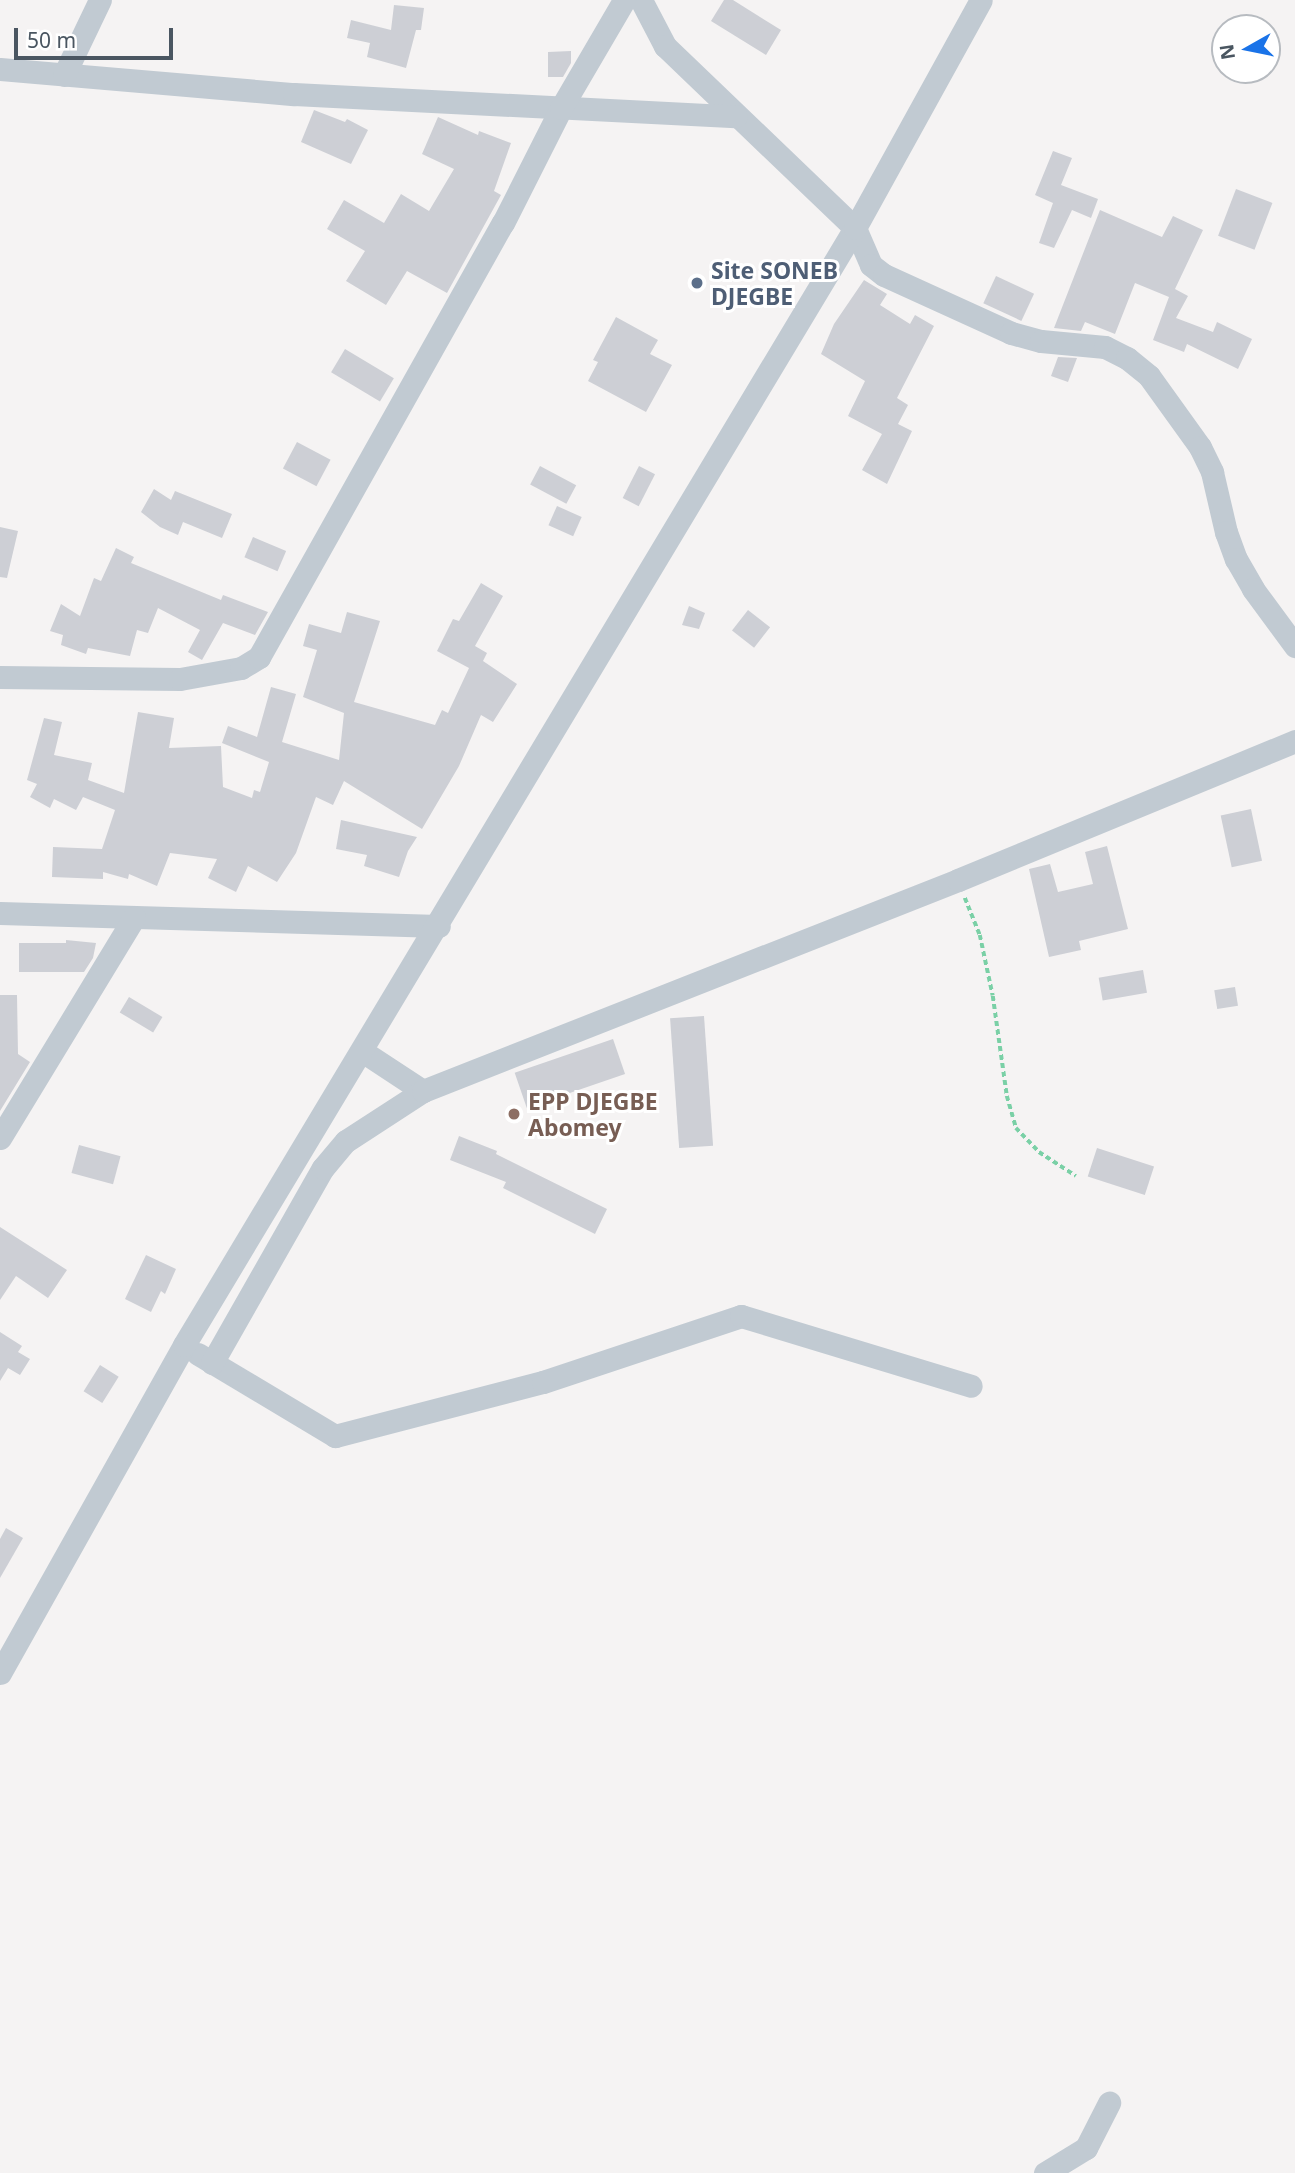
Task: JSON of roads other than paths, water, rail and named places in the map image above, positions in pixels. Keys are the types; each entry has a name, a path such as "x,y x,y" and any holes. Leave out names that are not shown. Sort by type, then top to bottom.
{"street":[{"path":"64,75 100,0"},
{"path":"0,677 180,679 242,668 259,657 503,223 561,108 624,0"},
{"path":"640,0 665,46 735,116 855,228 871,265 884,275 926,297 1011,333 1041,341 1105,347 1127,358 1149,376 1200,447 1212,472 1226,532 1236,559 1253,589 1295,646"},
{"path":"3,1661 184,1345 439,926 855,228 981,0"},
{"path":"0,69 294,94 735,116"},
{"path":"212,1363 323,1168 346,1141 423,1091 958,880 1295,741"},
{"path":"0,914 439,926"},
{"path":"0,1138 134,918"},
{"path":"362,1051 423,1091"},
{"path":"184,1345 335,1436 543,1382 741,1316 971,1387"},
{"path":"1045,2173 1086,2148 1109,2103"}],"place":[{"name":"Site SONEB DJEGBE","path":"697,283"},
{"name":"EPP DJEGBE Abomey","path":"514,1114"}]}
